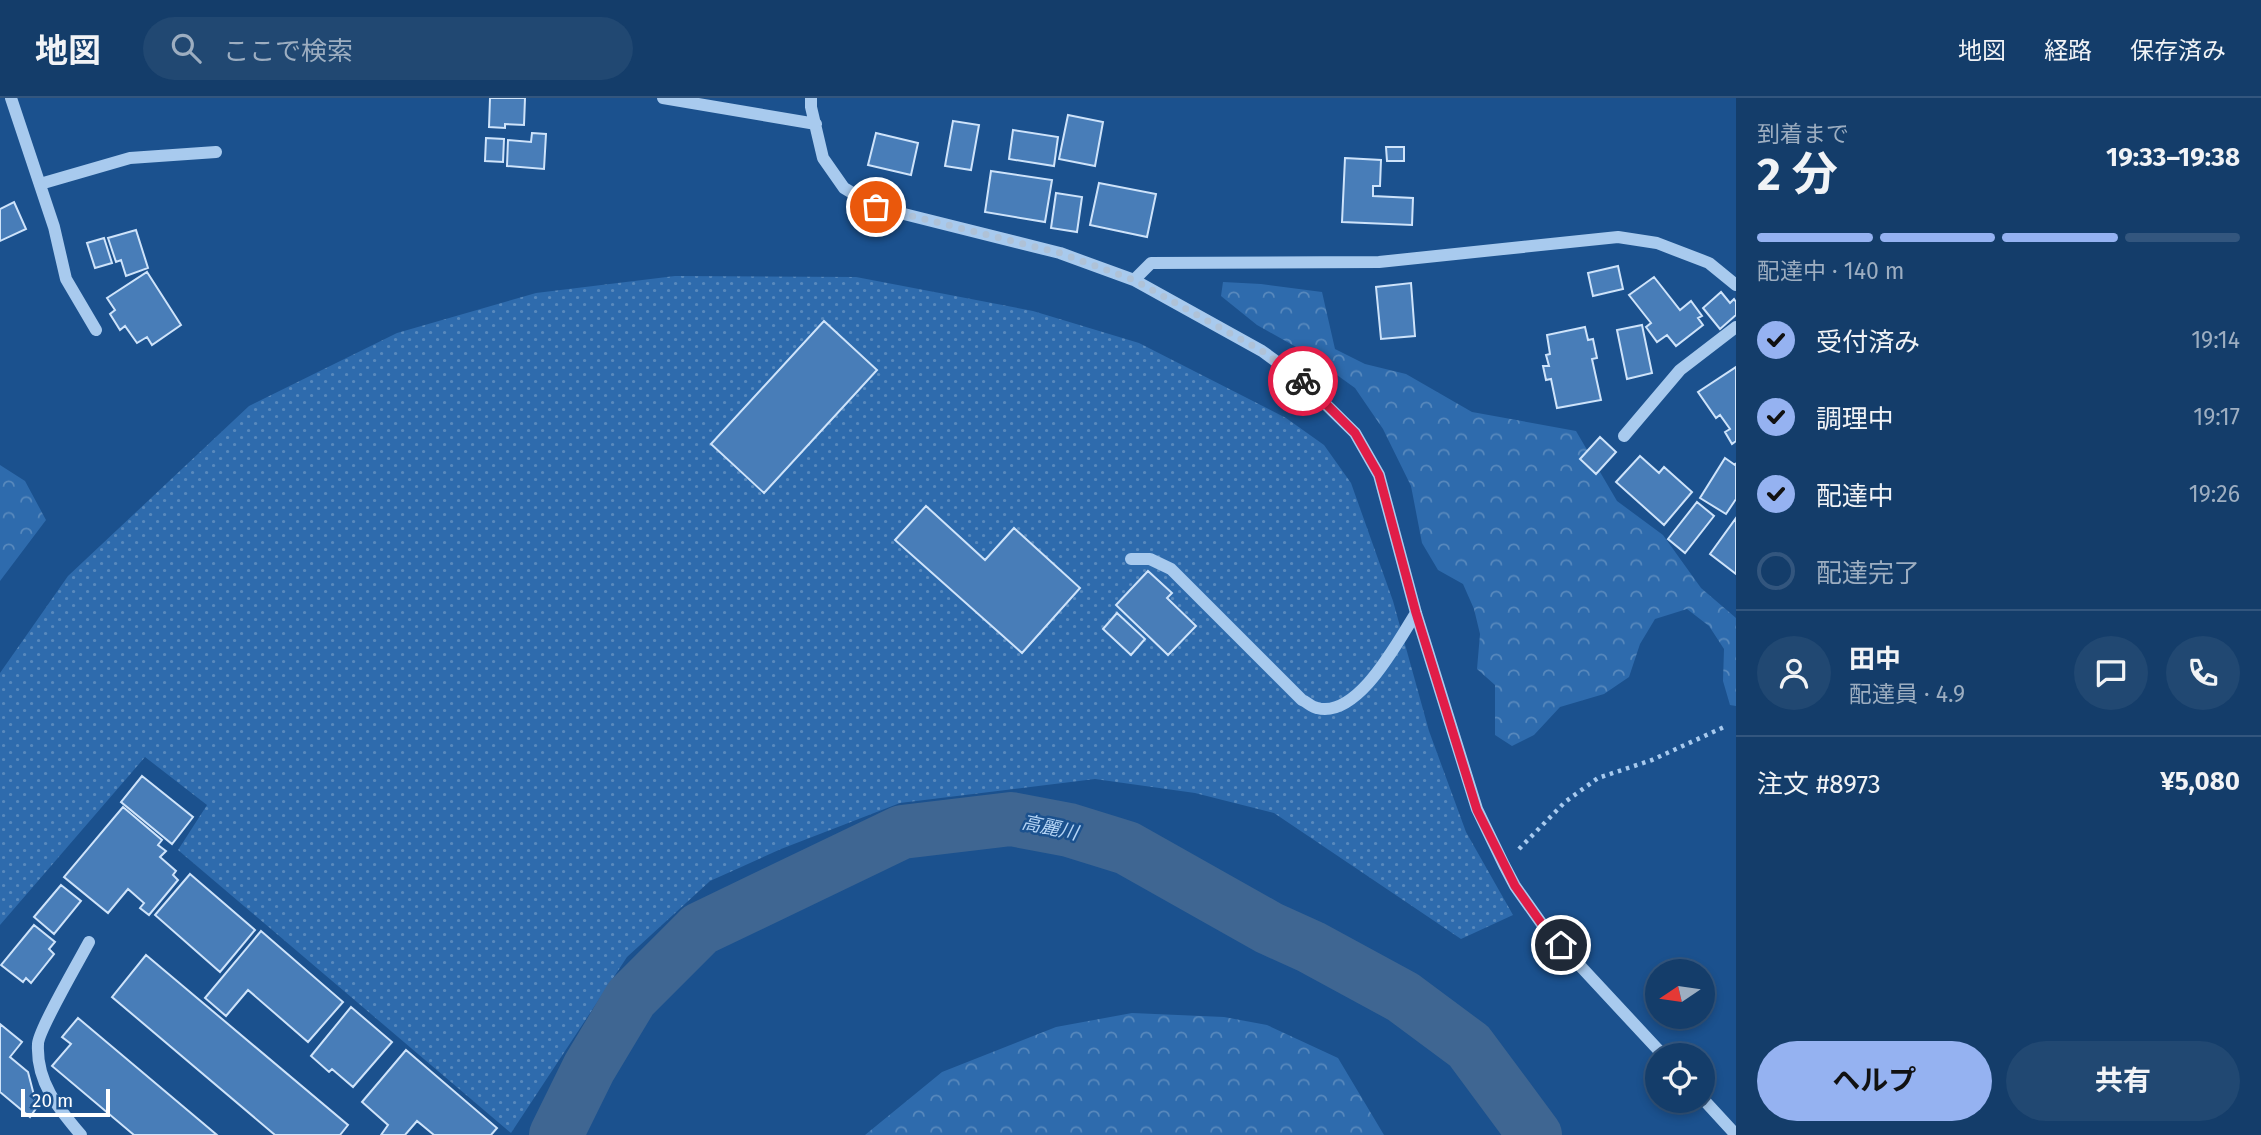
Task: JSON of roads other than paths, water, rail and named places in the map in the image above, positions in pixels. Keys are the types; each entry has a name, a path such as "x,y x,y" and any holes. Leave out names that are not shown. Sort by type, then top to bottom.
{"street":[{"path":"12,98 40,184 66,279 96,330"},
{"path":"663,98 816,124"},
{"path":"811,98 823,158 845,188 876,207 1060,253 1134,280 1262,351 1299,377 1355,433 1379,475 1416,613 1477,810 1515,886 1544,927 1652,1043"},
{"path":"40,184 130,158 216,152"},
{"path":"1134,280 1151,263 1379,262 1618,237 1657,243 1709,263 1736,285"},
{"path":"1624,436 1680,370 1736,327"},
{"path":"1132,559 1150,559 1171,569 1303,700 1318,709 1336,706 1357,697 1374,678 1416,613"},
{"path":"81,1135 57,1107 41,1078 37,1042 89,942"},
{"path":"1715,1111 1736,1135"}],"waterway":[{"name":"高麗川","path":"556,1135 589,1068 631,998 700,929 902,832 1011,819 1069,830 1127,848 1269,928 1311,947 1403,997 1469,1046 1535,1135"}]}
